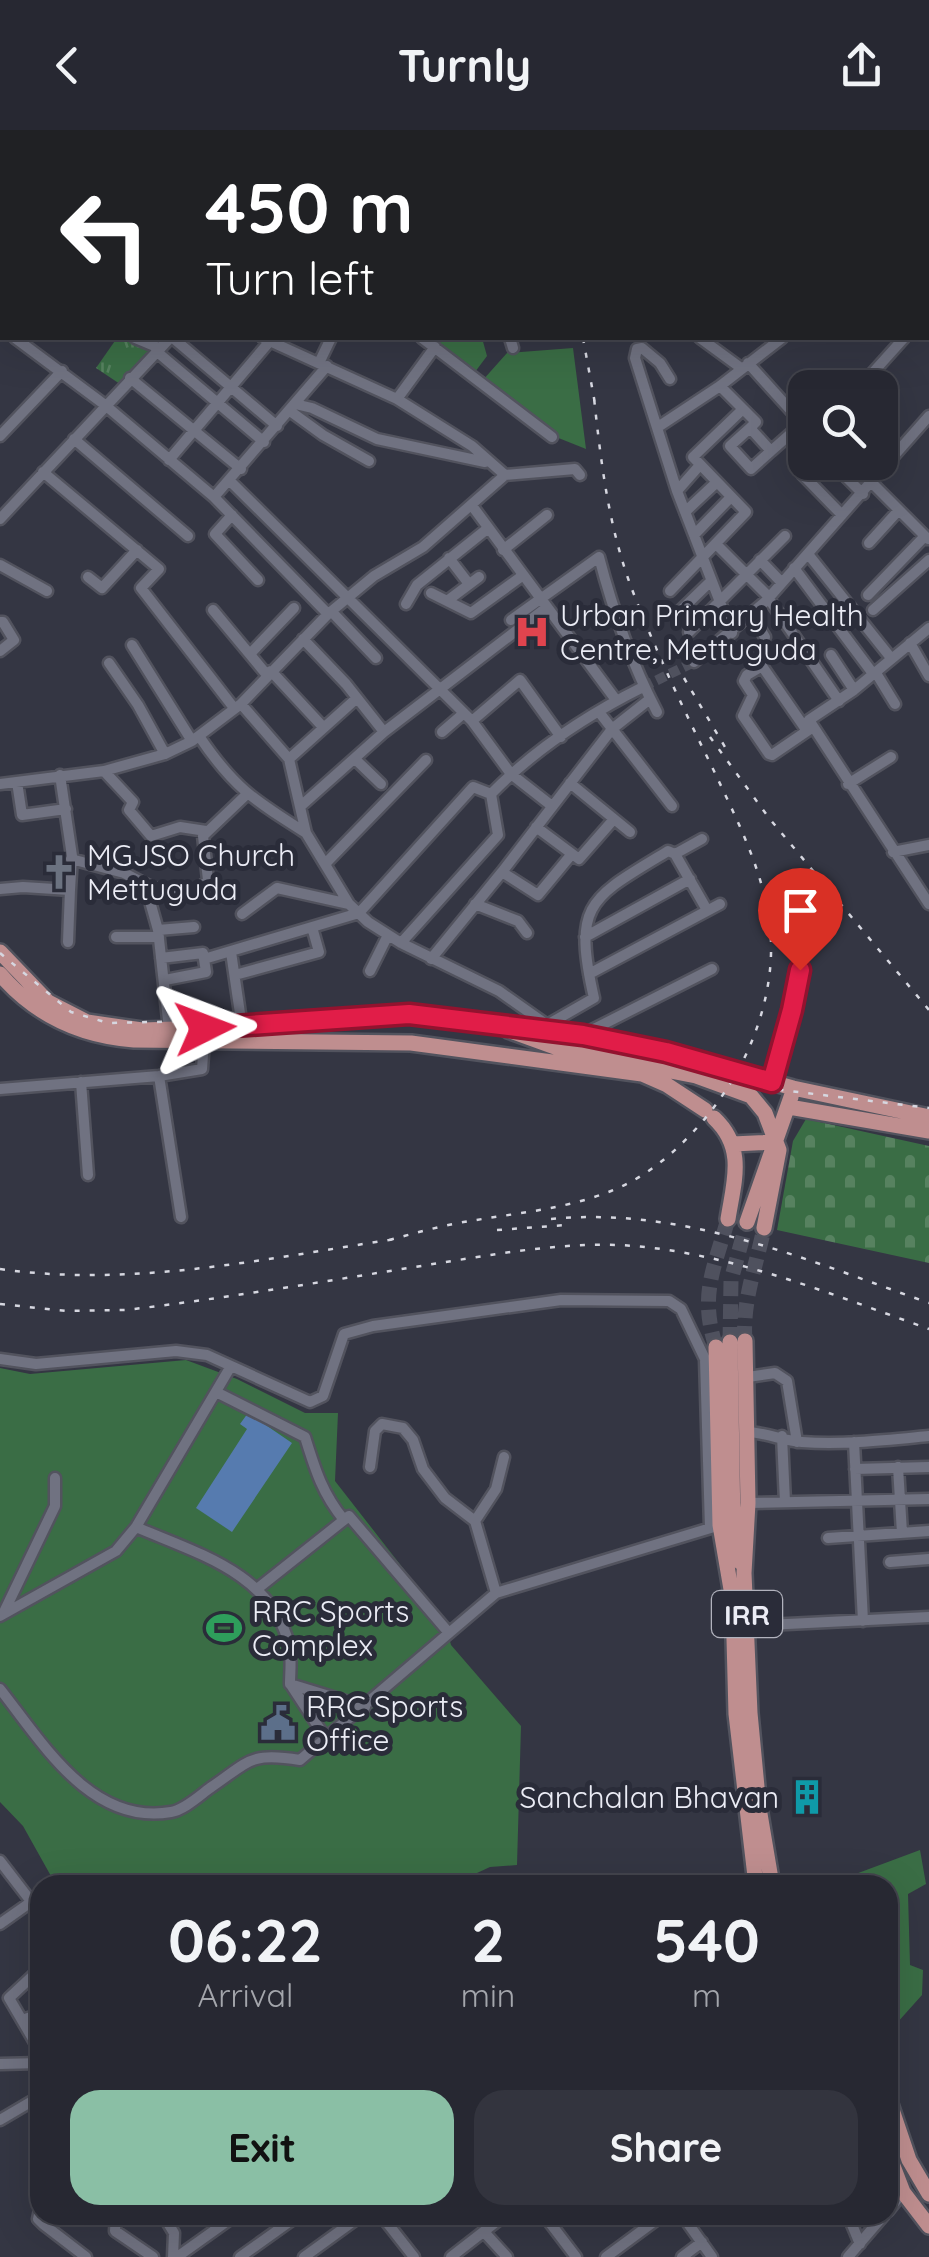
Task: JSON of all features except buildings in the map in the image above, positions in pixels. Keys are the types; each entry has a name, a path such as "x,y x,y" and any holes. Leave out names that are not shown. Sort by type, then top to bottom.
{"main road":[{"path":"0,952 48,1002 77,1018 136,1030 242,1027 409,1014 497,1022 666,1052 793,1088 929,1116"},
{"path":"3,982 52,1018 94,1035 134,1040 379,1043 492,1052 642,1074 667,1085 709,1114 734,1144 728,1220"},
{"path":"378,1016 379,1043"},
{"path":"353,1018 354,1042"},
{"path":"497,1022 526,1039 563,1050 659,1067 739,1090 760,1104 778,1150 764,1228"},
{"path":"760,1104 793,1088"},
{"path":"747,1222 793,1088"},
{"path":"788,1107 929,1131"},
{"path":"734,1144 774,1142"},
{"path":"735,1164 765,1168"},
{"path":"730,1343 715,1527 737,1576"},
{"name":"IRR","path":"730,1343 748,1377 748,1503 734,1601 736,1714 755,1875"},
{"name":"IRR","path":"730,1343 733,1525 737,1576 748,1626 750,1714 770,1875"},
{"path":"898,2129 908,2160 928,2191"},
{"path":"898,2179 929,2226"}],"street":[{"path":"17,340 106,405 214,497 376,658"},
{"path":"139,340 157,350 264,442"},
{"path":"0,519 170,340"},
{"path":"174,340 278,426"},
{"path":"170,460 273,340 397,399 472,446 505,475 575,469 580,475"},
{"path":"214,497 292,408 323,364 330,340"},
{"path":"425,340 552,437"},
{"path":"703,340 745,366 788,408"},
{"path":"658,427 779,340"},
{"path":"875,370 902,340"},
{"path":"397,399 436,348"},
{"path":"670,379 658,361 642,348 637,350 634,358 677,491 732,632"},
{"path":"0,436 62,371"},
{"path":"130,378 241,469"},
{"path":"720,386 756,422 730,446 751,470 788,436"},
{"path":"292,408 323,435 370,461"},
{"path":"292,408 312,408 377,438 486,462"},
{"path":"670,591 746,512 692,458 743,409"},
{"path":"694,662 770,599 929,416"},
{"path":"750,428 772,451"},
{"path":"74,439 188,536"},
{"path":"677,491 700,465"},
{"path":"43,472 159,569 141,588 237,706 289,759 306,833"},
{"path":"0,784 104,771 164,754 195,738 237,706 330,613 374,576 423,547 505,475"},
{"path":"808,480 842,515"},
{"path":"849,480 863,494"},
{"path":"231,482 468,717 511,774 552,806"},
{"path":"685,512 716,482"},
{"path":"868,595 927,539 872,483"},
{"path":"694,535 731,496"},
{"path":"473,507 616,700"},
{"path":"870,543 898,510"},
{"path":"232,514 215,534 258,580"},
{"path":"503,550 547,516"},
{"path":"406,604 417,585 487,529"},
{"path":"689,632 784,536"},
{"path":"716,544 770,599 839,701"},
{"path":"88,577 102,588 137,550"},
{"path":"808,554 892,658"},
{"path":"512,620 599,556 610,602 643,688 657,712"},
{"path":"447,601 474,580 449,558"},
{"path":"760,560 782,583"},
{"path":"873,610 929,560"},
{"path":"0,565 47,591"},
{"path":"794,568 895,704"},
{"path":"431,593 475,612 522,576"},
{"path":"679,612 712,580"},
{"path":"250,654 294,608"},
{"path":"302,805 546,608"},
{"path":"213,610 250,654 323,727"},
{"path":"751,614 764,636"},
{"path":"0,622 14,640 0,651"},
{"path":"810,729 810,720 875,674 929,628"},
{"path":"303,640 357,698 383,736"},
{"path":"910,643 929,676"},
{"path":"132,645 195,738 224,773 246,795 306,833 358,913 400,943 499,991 552,1029 594,998 586,925 603,891 668,851 675,854 707,910"},
{"path":"830,655 854,690"},
{"path":"109,664 138,705 164,754"},
{"path":"810,729 769,754 744,719 746,704 753,694 744,681 746,675 762,666 810,729 929,904"},
{"path":"442,732 520,680 560,737"},
{"path":"491,794 560,737 616,700 643,688"},
{"path":"289,759 357,698"},
{"path":"431,958 612,729 650,699"},
{"path":"599,712 672,806"},
{"path":"848,784 891,756"},
{"path":"326,863 426,760"},
{"path":"358,761 381,784"},
{"path":"104,771 132,802 129,810 151,836 180,828 206,831"},
{"path":"60,775 71,859 68,942"},
{"path":"17,782 22,815 66,809"},
{"path":"570,782 630,832"},
{"path":"204,959 358,913 474,787 491,794"},
{"path":"400,943 498,835 491,794"},
{"path":"71,859 124,873 153,888 190,894 208,880 202,843 206,831 246,795"},
{"path":"536,827 571,855 582,858 614,819"},
{"path":"675,854 702,839"},
{"path":"894,852 929,845"},
{"path":"502,872 536,896 571,855"},
{"path":"585,937 690,879"},
{"path":"153,888 151,904 159,933 169,1029"},
{"path":"242,914 278,888 349,904"},
{"path":"0,890 70,890"},
{"path":"475,904 518,921 527,933"},
{"path":"589,974 720,904"},
{"path":"772,1082 800,970 800,948 787,919"},
{"path":"235,974 319,952 312,926"},
{"path":"116,937 194,927"},
{"path":"370,971 388,935"},
{"path":"231,952 242,1027"},
{"path":"161,958 203,953 206,972 165,980"},
{"path":"583,1035 712,969"},
{"path":"0,1088 202,1070 204,1041"},
{"path":"160,1076 181,1217"},
{"path":"81,1082 88,1175"},
{"path":"0,1359 36,1364 176,1351 207,1355 310,1402 323,1396 344,1334 373,1326 561,1300 669,1301 681,1310 705,1360 715,1527 496,1593 300,1760 254,1758 174,1812 134,1812 95,1796 55,1760 0,1688"},
{"path":"2,1615 116,1551 136,1527 231,1366"},
{"path":"748,1377 775,1373 787,1381 796,1442"},
{"path":"216,1392 305,1437 314,1473 326,1499 344,1520"},
{"path":"370,1467 374,1431 382,1424 402,1428 413,1440 423,1469 445,1498 475,1522 496,1593"},
{"path":"748,1432 782,1436 796,1442 929,1436"},
{"path":"782,1436 785,1502"},
{"path":"854,1442 863,1621"},
{"path":"475,1522 496,1489 504,1457"},
{"path":"855,1469 929,1466"},
{"path":"898,1467 902,1533"},
{"path":"2,1615 55,1506 55,1478"},
{"path":"748,1503 929,1499"},
{"path":"257,1588 349,1516 449,1633"},
{"path":"136,1527 222,1564 257,1588 272,1604 290,1648 290,1684 326,1740"},
{"path":"828,1538 929,1532"},
{"path":"890,1562 929,1559"},
{"path":"748,1626 929,1617"},
{"path":"290,1684 365,1707"},
{"path":"0,1861 30,1901"},
{"path":"0,1924 30,1903"},
{"path":"30,1978 9,1998 30,2034"},
{"path":"22,2020 30,2017"},
{"path":"0,2064 30,2063"},
{"path":"0,2103 4,2117 30,2102"},
{"path":"898,2198 903,2192"},
{"path":"44,2225 86,2257"},
{"path":"115,2225 115,2231 153,2257"},
{"path":"171,2225 175,2257"},
{"path":"175,2257 221,2225"},
{"path":"240,2257 285,2225"},
{"path":"304,2257 348,2225"},
{"path":"389,2225 414,2257"},
{"path":"451,2257 494,2225"},
{"path":"552,2225 576,2257"},
{"path":"606,2257 649,2225"},
{"path":"689,2225 712,2257"},
{"path":"852,2225 860,2244"},
{"path":"848,2257 876,2225"},
{"path":"485,2233 507,2257"},
{"path":"682,2257 702,2242"}],"green space":[{"path":"116,340 137,340 159,348 123,386 96,368"},
{"path":"430,340 483,340 487,356 475,372"},
{"path":"573,348 586,449 551,435 482,381 507,353"},
{"path":"806,1119 929,1146 929,1263 777,1230 793,1141"},
{"name":"RRC Sports Complex","path":"186,1360 237,1379 305,1413 338,1413 335,1481 445,1622 451,1645 521,1726 517,1865 490,1867 473,1875 50,1875 23,1826 0,1802 0,1368 30,1374"},
{"path":"920,1850 926,1884 908,1894 910,1965 923,1970 922,1995 898,2022 898,1875 853,1875"}],"water":[{"path":"248,1413 292,1443 232,1532 196,1508 247,1429 240,1424"}],"tunnel":[{"path":"643,687 694,662"},
{"path":"716,1347 709,1297 728,1219"},
{"path":"730,1342 731,1280 747,1222"},
{"path":"745,1341 748,1298 764,1228"}],"railway":[{"path":"583,340 596,409"},
{"path":"389,1240 577,1202 628,1184 675,1150 714,1108 746,1054 762,1011 771,942 761,881 649,632 622,561 603,469 594,398"},
{"path":"684,678 725,747"},
{"path":"710,737 769,818 929,1010"},
{"path":"0,953 71,1012 108,1023 418,1016 624,1045 765,1088 929,1108"},
{"path":"551,1219 600,1217 696,1229 791,1254 929,1303"},
{"path":"497,1230 567,1225"},
{"path":"0,1269 51,1274 151,1273 252,1262 402,1238"},
{"path":"0,1304 66,1311 126,1310 508,1252 618,1245 682,1252 754,1269 929,1329"}],"place":[{"name":"Urban Primary Health Centre, Mettuguda","path":"532,632"},
{"name":"MGJSO Church Mettuguda","path":"59,872"},
{"name":"RRC Sports Complex","path":"224,1628"},
{"name":"RRC Sports Office","path":"278,1723"},
{"name":"Sanchalan Bhavan","path":"807,1797"}],"route":[{"path":"205,1028 409,1014 497,1022 666,1052 772,1082 800,970"}]}
